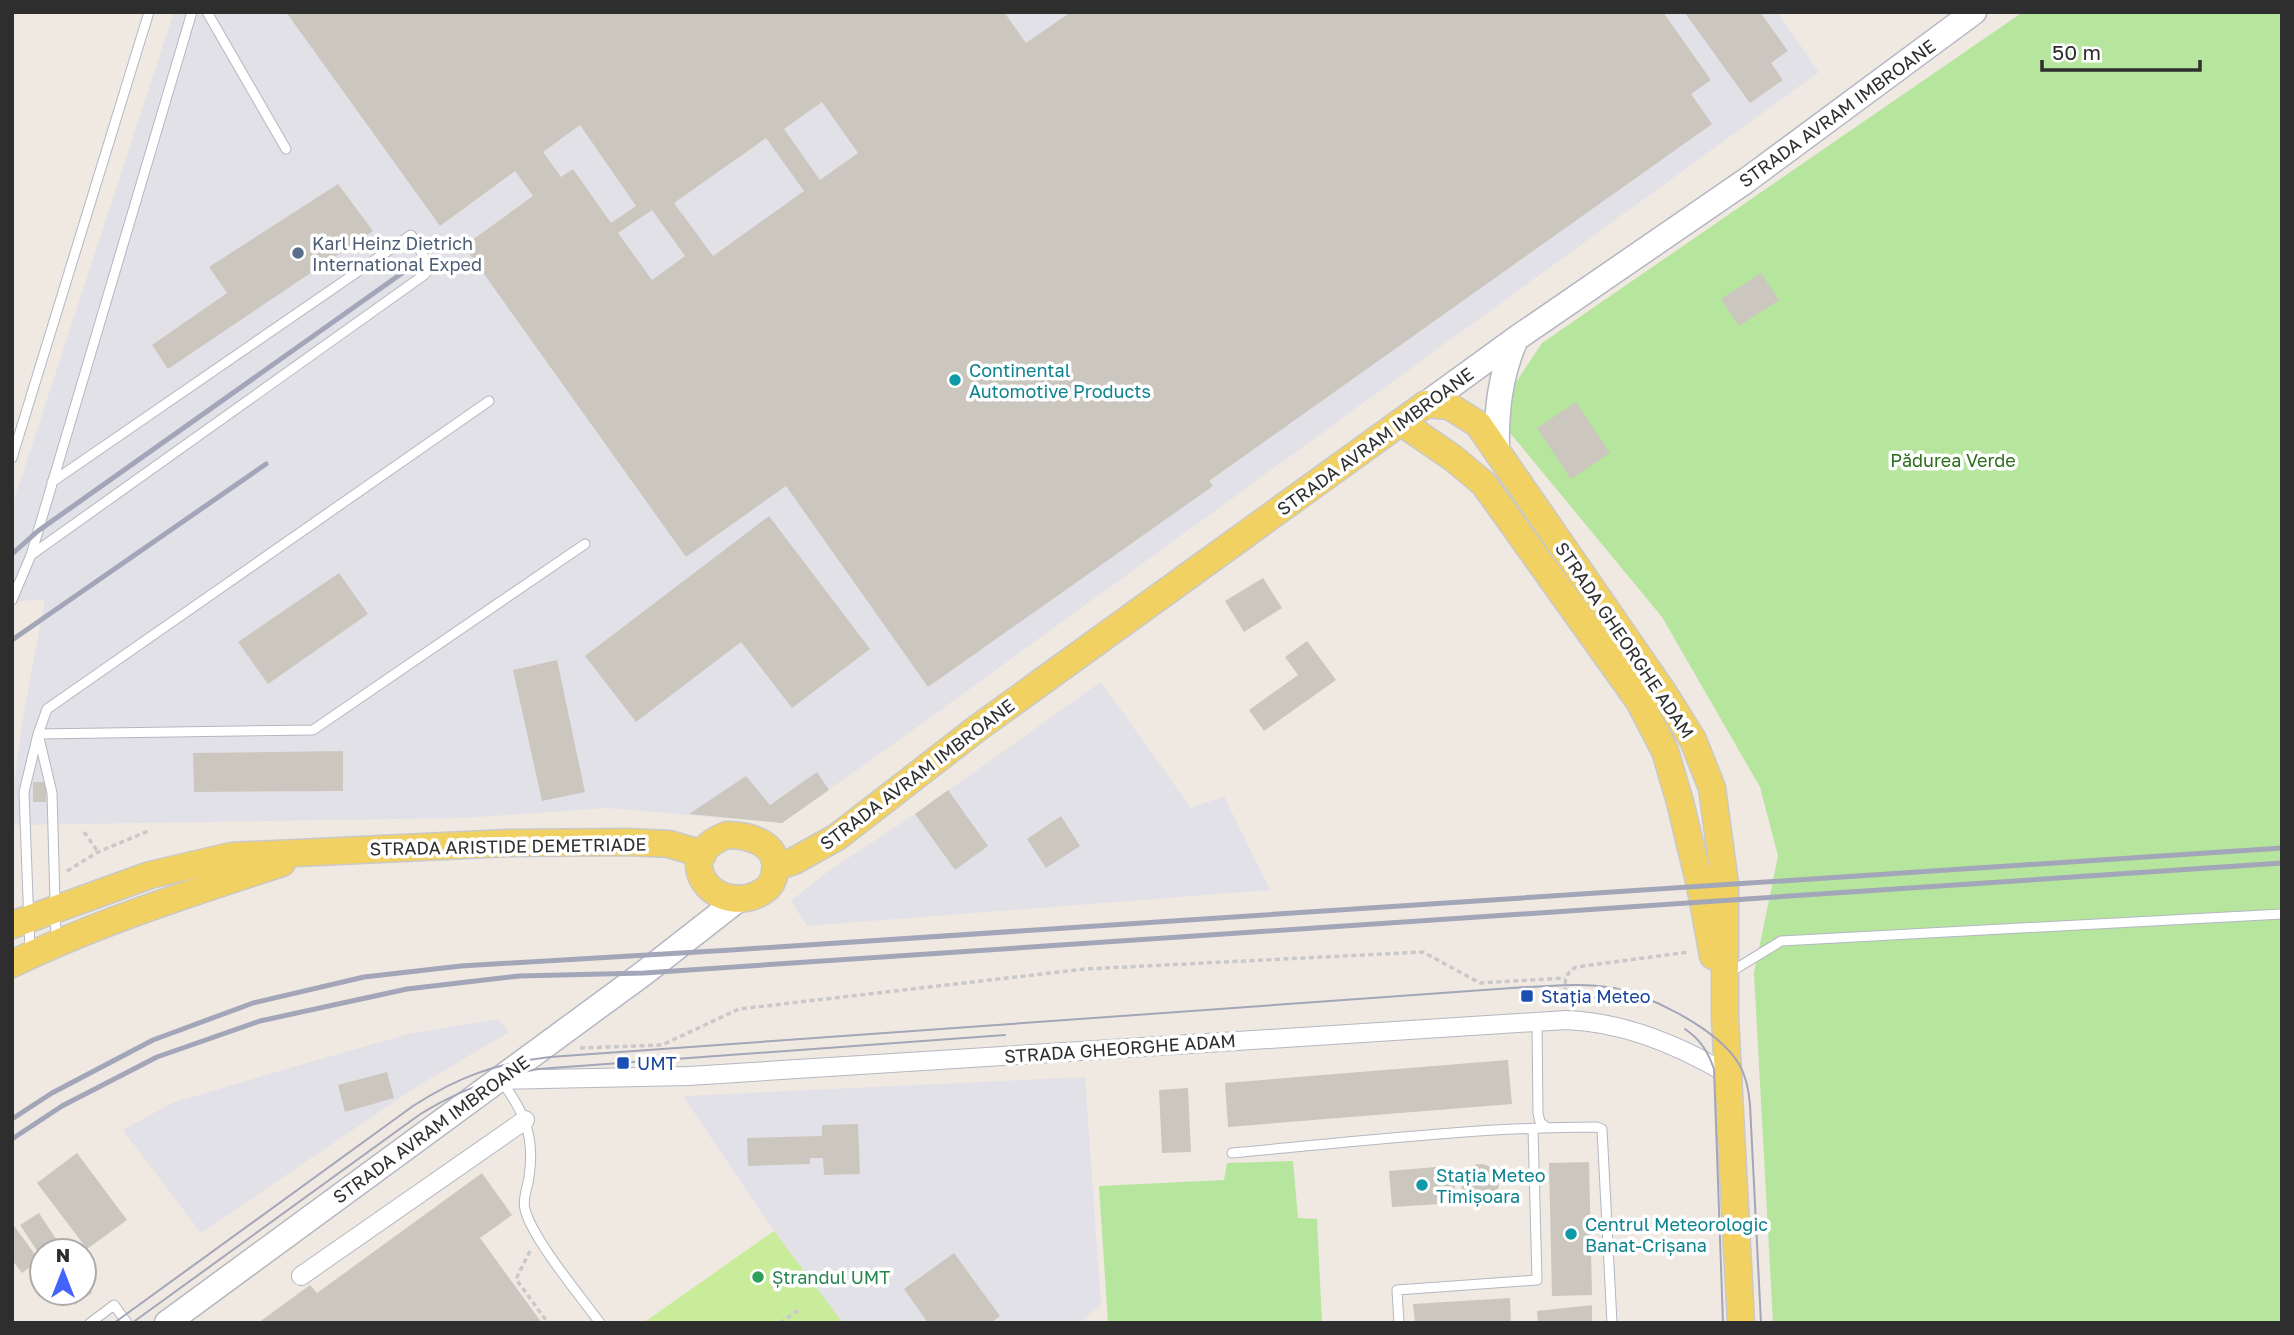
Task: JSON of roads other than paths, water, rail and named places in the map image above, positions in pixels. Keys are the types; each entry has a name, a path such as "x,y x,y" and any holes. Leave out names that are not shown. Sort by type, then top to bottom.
{"main road":[{"name":"STRADA AVRAM IMBROANE","path":"776,867 794,861 837,836 979,727 1517,338 1747,180 1974,12"},
{"path":"1497,451 1496,415 1504,367 1517,338"},
{"name":"STRADA GHEORGHE ADAM","path":"1426,404 1449,406 1478,424 1663,691 1693,740 1712,788 1724,884 1726,1017 1741,1323"},
{"name":"STRADA GHEORGHE ADAM","path":"1402,423 1454,458 1484,484 1639,701 1665,751 1680,802 1700,885 1726,1017"},
{"path":"740,835 766,846 776,867 769,887 753,896 740,898 728,897 707,887 699,872 703,854 709,844 718,839 740,835"},
{"name":"STRADA ARISTIDE DEMETRIADE","path":"20,922 150,875 231,856 508,843 627,842 669,844 703,854"},
{"name":"STRADA ARISTIDE DEMETRIADE","path":"21,960 182,896 312,853"},
{"path":"693,933 707,887"},
{"name":"STRADA AVRAM IMBROANE","path":"167,1323 645,973 740,898"}],"street":[{"name":"STRADA GHEORGHE ADAM","path":"500,1080 689,1076 1566,1020 1620,1026 1687,1053 1729,1075"},
{"path":"301,1276 525,1120"}],"lane":[{"path":"12,458 149,12"},
{"path":"12,600 31,555 192,12"},
{"path":"207,12 286,149"},
{"path":"31,555 424,275 429,269 427,262 411,235 52,482"},
{"path":"21,960 24,792 47,709 489,401"},
{"path":"38,734 313,730 585,544"},
{"path":"38,734 52,793 56,945"},
{"path":"1725,976 1781,941 2282,914"},
{"path":"1537,1023 1538,1113 1540,1122 1546,1127"},
{"path":"500,1080 518,1102 531,1150 524,1209 537,1235 600,1323"},
{"path":"1232,1153 1471,1130 1546,1127 1602,1129 1612,1323"},
{"path":"1399,1323 1397,1290 1537,1280 1532,1128"},
{"path":"90,1323 114,1305 127,1323"}],"tram line":[{"path":"114,1323 413,1106 462,1079 512,1063 550,1057 1577,985 1623,990 1660,1004 1715,1038 1739,1064 1747,1084 1750,1105 1761,1323"},
{"path":"1556,996 1633,1002"},
{"path":"1685,1029 1703,1047 1714,1069 1723,1323"},
{"path":"132,1323 419,1115 462,1092 506,1076 538,1069 1005,1035"}],"railway":[{"path":"12,554 38,531 415,264"},
{"path":"12,640 266,464"},
{"path":"12,1119 52,1093 153,1040 253,1003 364,977 461,966 2282,848"},
{"path":"12,1139 62,1106 157,1057 260,1021 407,989 519,976 644,973 2282,863"}],"place":[{"name":"Karl Heinz Dietrich International Exped","path":"298,253"},
{"name":"Continental Automotive Products","path":"955,380"},
{"name":"Stația Meteo","path":"1527,996"},
{"name":"UMT","path":"623,1063"},
{"name":"Stația Meteo Timișoara","path":"1422,1185"},
{"name":"Centrul Meteorologic Banat-Crișana","path":"1571,1234"},
{"name":"Ștrandul UMT","path":"758,1277"}],"park label":[{"name":"Pădurea Verde","path":"1953,460"}]}
